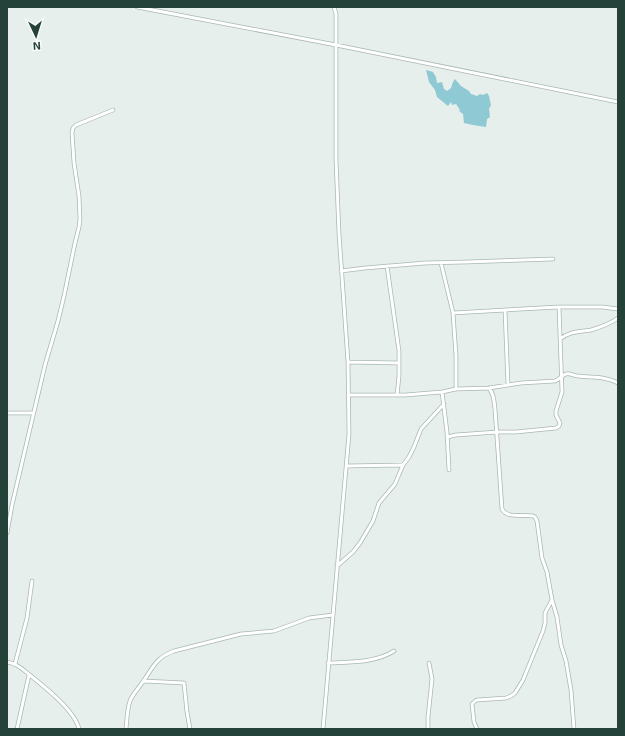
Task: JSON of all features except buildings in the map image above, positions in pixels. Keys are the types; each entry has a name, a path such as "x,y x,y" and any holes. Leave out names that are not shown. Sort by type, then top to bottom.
{"street":[{"path":"137,7 336,45 618,102"},
{"path":"323,729 349,434 348,362 341,271 336,160 336,14 334,7"},
{"path":"7,533 12,505 45,365 58,321 79,227 79,196 72,144 73,128 76,125 113,110"},
{"path":"341,271 441,262 553,259"},
{"path":"441,262 453,313 456,356 456,389"},
{"path":"387,266 399,351 397,395"},
{"path":"453,313 559,307 602,307 618,309"},
{"path":"447,437 497,432 516,432 556,428 559,426 560,423 556,415 556,411 562,392 559,307"},
{"path":"505,310 508,385"},
{"path":"560,338 570,333 604,326 612,323 618,318"},
{"path":"348,362 399,362"},
{"path":"348,395 397,395 442,392 456,389 489,388 555,381 565,374 605,378 614,380 618,383"},
{"path":"489,388 492,391 493,396 497,432 502,509 503,512 507,514 531,515 536,518 542,558 547,572 557,617 561,645 566,661 571,690 574,729"},
{"path":"442,392 449,470"},
{"path":"337,566 360,543 373,521 379,503 395,484 403,465 409,457 425,424 444,404"},
{"path":"7,413 34,413"},
{"path":"346,466 403,465"},
{"path":"15,664 27,618 32,581"},
{"path":"477,729 474,722 472,704 477,700 506,698 518,690 543,631 545,613 552,600"},
{"path":"126,729 130,702 153,665 159,658 166,654 241,634 274,631 309,618 333,615"},
{"path":"328,663 364,661 382,657 394,651"},
{"path":"7,662 15,664 22,669 58,699 74,717 79,729"},
{"path":"428,729 432,679 430,663"},
{"path":"17,729 29,675"},
{"path":"144,681 184,683 190,729"}],"water":[{"path":"426,70 433,72 437,83 442,82 444,89 447,91 451,88 455,79 471,94 477,96 487,93 491,105 489,109 490,117 487,119 486,127 464,123 463,114 459,111 460,110 456,104 452,105 451,102 448,106 437,97 435,90 429,82"}]}
